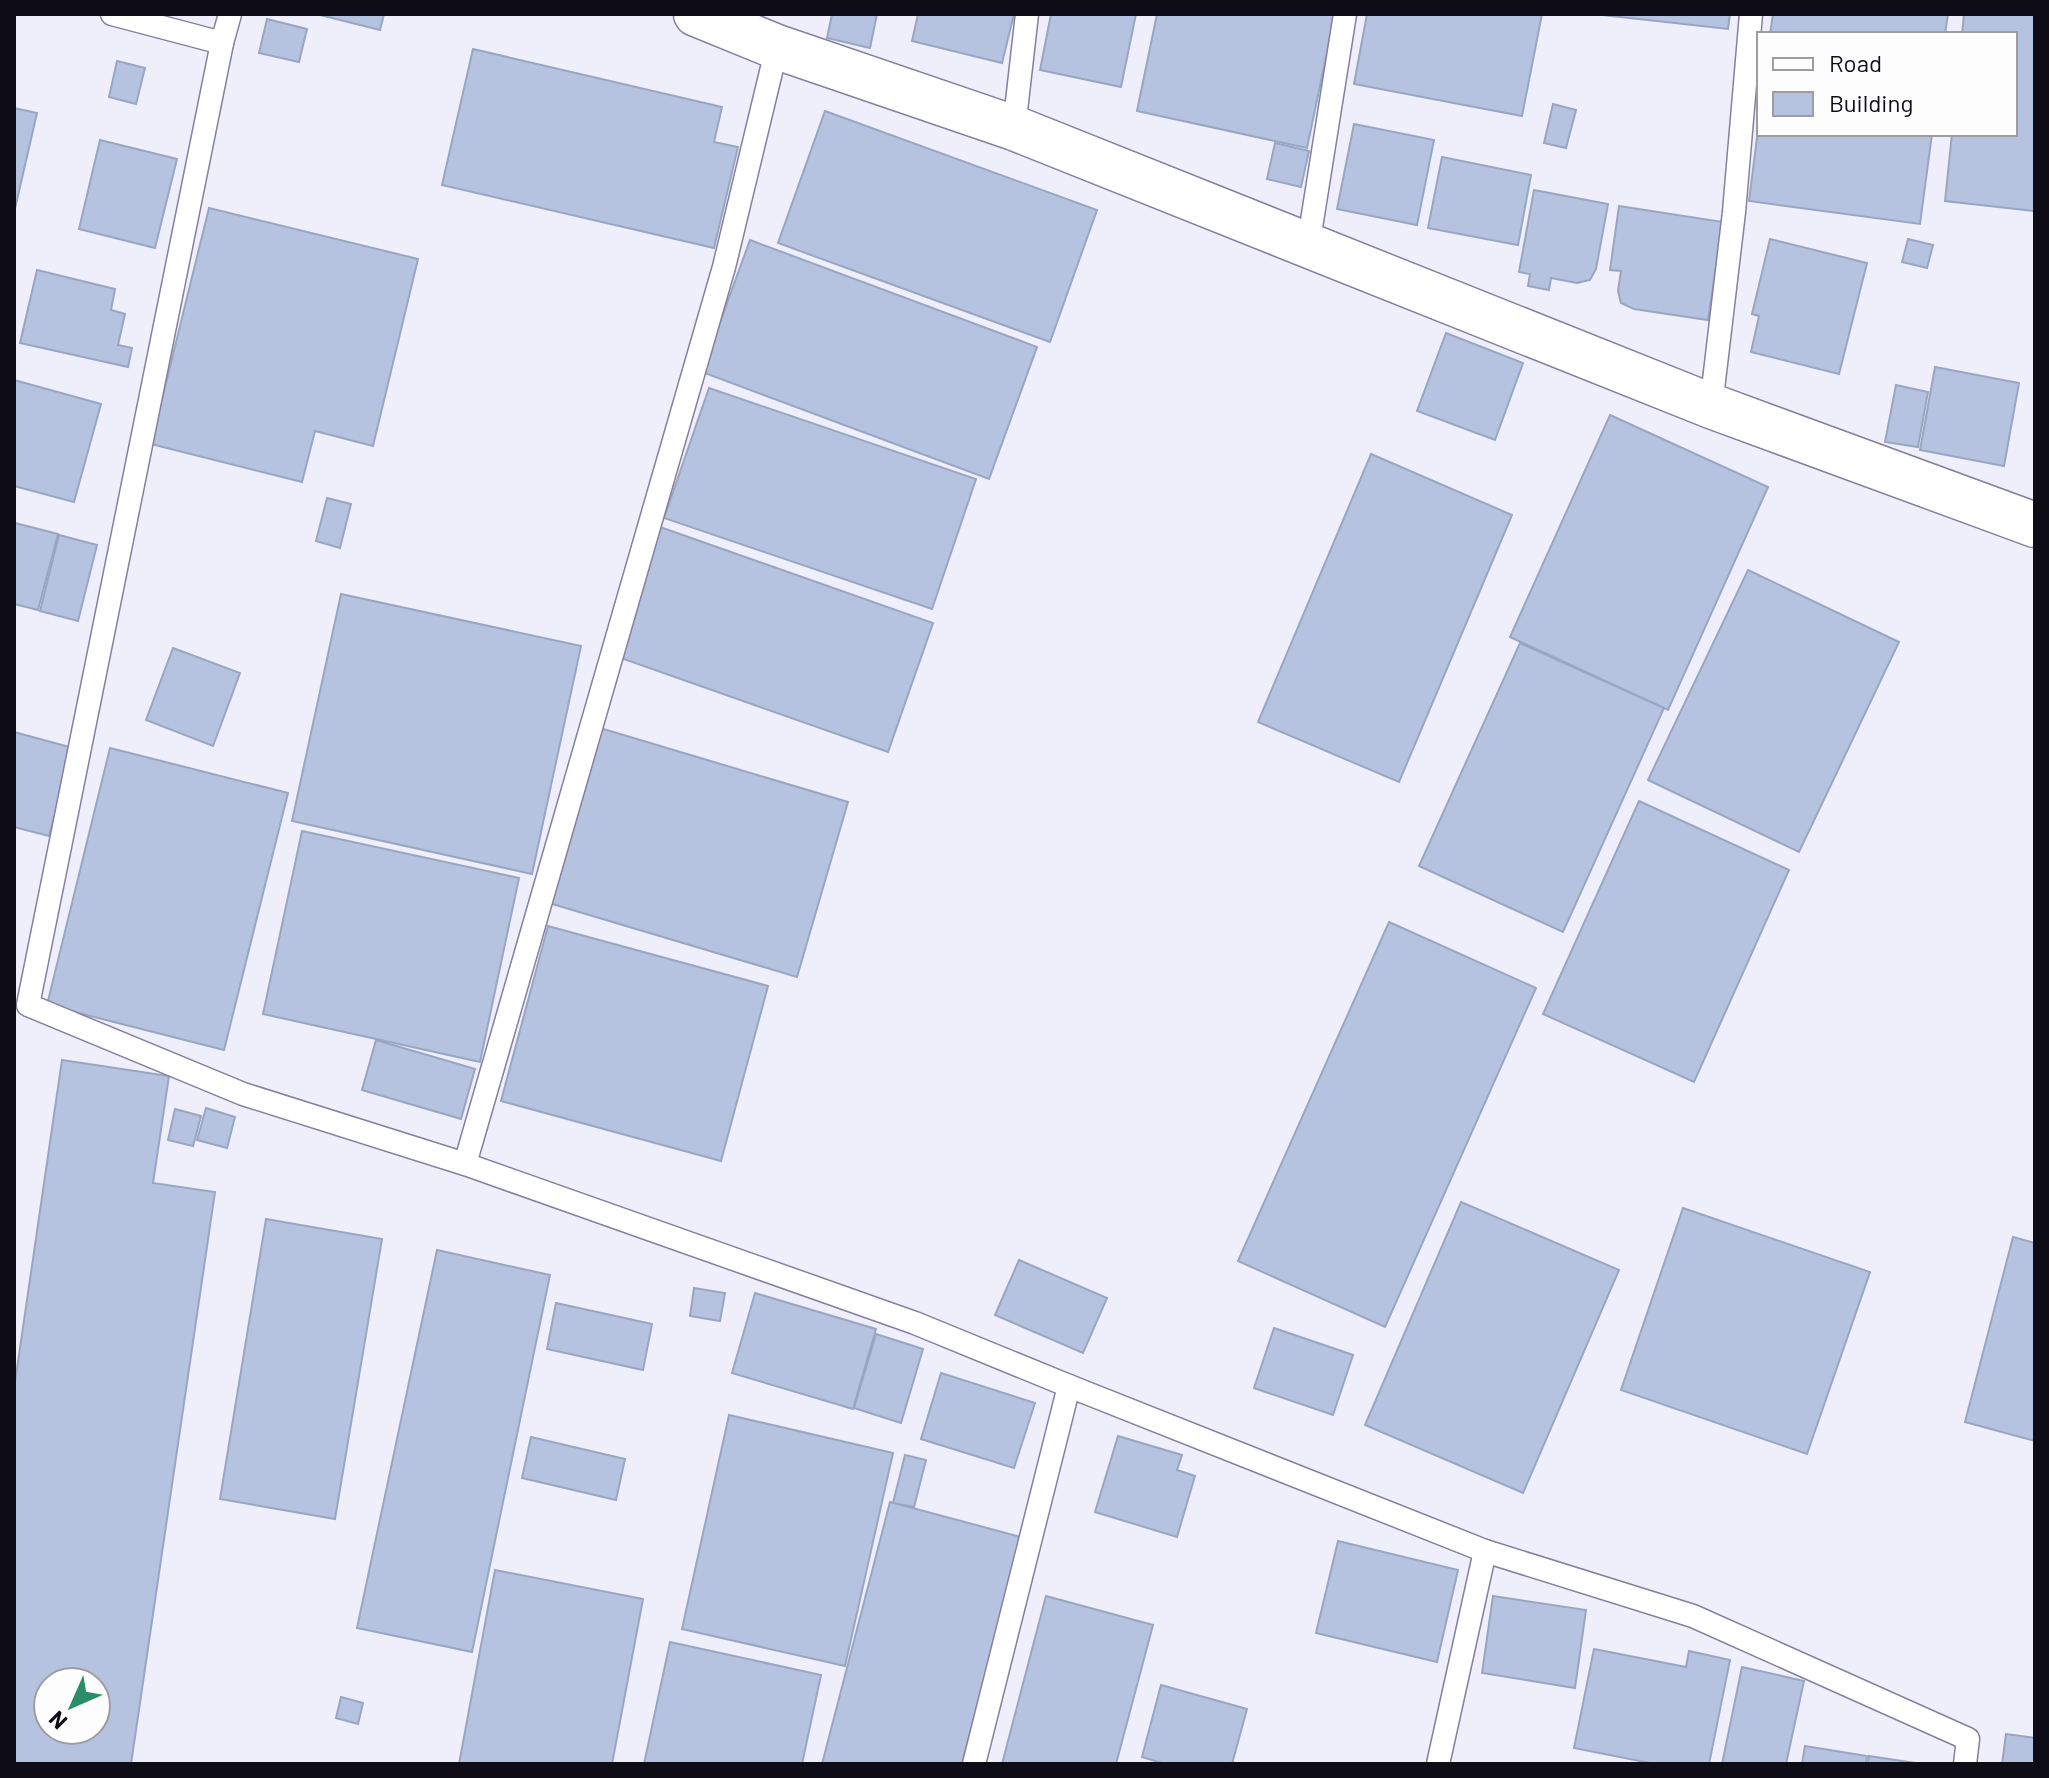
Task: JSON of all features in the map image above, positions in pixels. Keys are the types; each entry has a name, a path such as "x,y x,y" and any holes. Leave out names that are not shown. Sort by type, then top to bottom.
{"street":[{"path":"696,14 777,47 1014,128 1711,406 2035,525"}],"lane":[{"path":"112,14 222,43"},
{"path":"230,14 28,1005 243,1094 465,1164 915,1323 1485,1551 1693,1616 1968,1739 1965,1764"},
{"path":"1014,128 1027,14"},
{"path":"1308,246 1345,14"},
{"path":"1711,406 1734,212 1751,14"},
{"path":"465,1164 724,267 777,47"},
{"path":"974,1764 1069,1386"},
{"path":"1438,1764 1485,1551"}],"building":[{"path":"316,14 384,14 380,30"},
{"path":"832,14 877,14 870,48 827,38"},
{"path":"918,14 1014,14 1002,63 912,41"},
{"path":"1051,14 1136,14 1121,87 1040,70"},
{"path":"1157,14 1335,14 1307,148 1137,111"},
{"path":"1367,14 1542,14 1522,116 1354,84"},
{"path":"1593,14 1730,14 1728,29"},
{"path":"1773,14 1948,14 1945,32 1770,32"},
{"path":"1964,14 2035,14 2035,211 1945,201 1952,136 2017,136 2017,32 1962,32"},
{"path":"267,19 307,29 299,62 259,53"},
{"path":"473,49 722,107 714,142 738,147 714,248 442,185"},
{"path":"117,61 145,68 136,104 109,97"},
{"path":"1553,104 1576,110 1566,148 1544,143"},
{"path":"14,108 37,113 14,213"},
{"path":"825,111 1097,210 1050,342 778,243"},
{"path":"1354,124 1434,140 1417,225 1337,209"},
{"path":"1757,136 1932,136 1920,224 1749,201"},
{"path":"100,140 177,159 155,248 79,229"},
{"path":"1275,143 1309,151 1301,187 1267,179"},
{"path":"1442,157 1531,175 1518,245 1428,228"},
{"path":"1534,190 1608,204 1596,269 1590,280 1577,283 1551,278 1549,290 1528,286 1530,274 1519,272"},
{"path":"1619,206 1723,222 1708,320 1634,309 1621,303 1618,291 1621,271 1610,270"},
{"path":"209,208 418,259 373,446 315,431 302,482 151,444"},
{"path":"1770,239 1867,263 1839,374 1751,352 1759,316 1752,314"},
{"path":"1908,239 1933,245 1927,268 1902,262"},
{"path":"750,240 1037,347 989,479 702,372"},
{"path":"37,270 115,289 111,310 125,314 118,345 132,348 128,367 20,343"},
{"path":"1446,333 1523,363 1495,440 1417,411"},
{"path":"1935,367 2019,383 2004,466 1920,450"},
{"path":"14,380 101,404 74,502 14,486"},
{"path":"1896,385 1928,392 1918,447 1885,442"},
{"path":"709,388 976,479 932,609 664,518"},
{"path":"1610,415 1768,487 1668,710 1510,637"},
{"path":"1371,454 1512,515 1399,782 1258,722"},
{"path":"327,498 351,504 340,548 316,541"},
{"path":"15,523 58,534 38,610 14,604"},
{"path":"660,527 933,623 888,752 615,656"},
{"path":"59,535 97,545 78,621 40,611"},
{"path":"1748,570 1899,642 1799,852 1648,780"},
{"path":"341,594 581,646 532,874 292,821"},
{"path":"1520,643 1664,708 1563,932 1419,866"},
{"path":"173,648 240,673 213,746 146,720"},
{"path":"600,728 848,802 797,977 549,903"},
{"path":"14,732 73,748 49,836 14,827"},
{"path":"110,748 288,793 224,1050 47,1005"},
{"path":"1639,801 1789,870 1694,1082 1543,1014"},
{"path":"302,831 519,878 480,1062 263,1014"},
{"path":"1389,922 1536,988 1385,1327 1238,1261"},
{"path":"548,926 768,986 721,1161 501,1101"},
{"path":"376,1040 475,1069 461,1119 362,1090"},
{"path":"62,1060 169,1076 153,1183 215,1192 131,1764 14,1764 14,1389"},
{"path":"206,1108 235,1117 227,1148 197,1140"},
{"path":"175,1109 201,1116 193,1146 168,1140"},
{"path":"1461,1202 1619,1270 1523,1493 1365,1425"},
{"path":"1683,1208 1870,1272 1807,1454 1621,1390"},
{"path":"266,1219 382,1239 335,1519 220,1499"},
{"path":"2013,1237 2035,1243 2035,1441 1965,1422"},
{"path":"437,1250 550,1275 472,1652 357,1628"},
{"path":"1019,1260 1107,1298 1083,1353 995,1315"},
{"path":"694,1288 725,1293 720,1321 690,1316"},
{"path":"755,1293 876,1329 853,1409 732,1373"},
{"path":"556,1303 652,1324 643,1370 547,1349"},
{"path":"1274,1328 1353,1355 1333,1415 1254,1388"},
{"path":"876,1334 923,1349 901,1423 854,1408"},
{"path":"941,1373 1035,1403 1014,1468 921,1439"},
{"path":"729,1415 893,1453 845,1666 682,1629"},
{"path":"1118,1436 1182,1455 1177,1470 1195,1476 1177,1537 1095,1512"},
{"path":"531,1437 625,1459 616,1500 522,1478"},
{"path":"905,1455 926,1460 914,1507 893,1503"},
{"path":"890,1502 1021,1537 962,1764 822,1764"},
{"path":"1338,1541 1458,1570 1437,1662 1316,1633"},
{"path":"495,1570 643,1599 612,1764 459,1764"},
{"path":"1046,1596 1153,1625 1116,1764 1002,1764"},
{"path":"1493,1596 1586,1610 1575,1688 1482,1673"},
{"path":"670,1642 821,1675 802,1764 644,1764"},
{"path":"1594,1649 1686,1667 1689,1651 1730,1660 1709,1764 1655,1764 1574,1748"},
{"path":"1742,1667 1804,1681 1786,1764 1722,1764"},
{"path":"1161,1685 1247,1709 1232,1764 1165,1764 1142,1757"},
{"path":"341,1697 363,1703 358,1724 336,1718"},
{"path":"2006,1734 2035,1738 2035,1764 2002,1764"},
{"path":"1805,1746 1867,1756 1866,1764 1802,1764"},
{"path":"1869,1756 1922,1764 1868,1764"}]}
